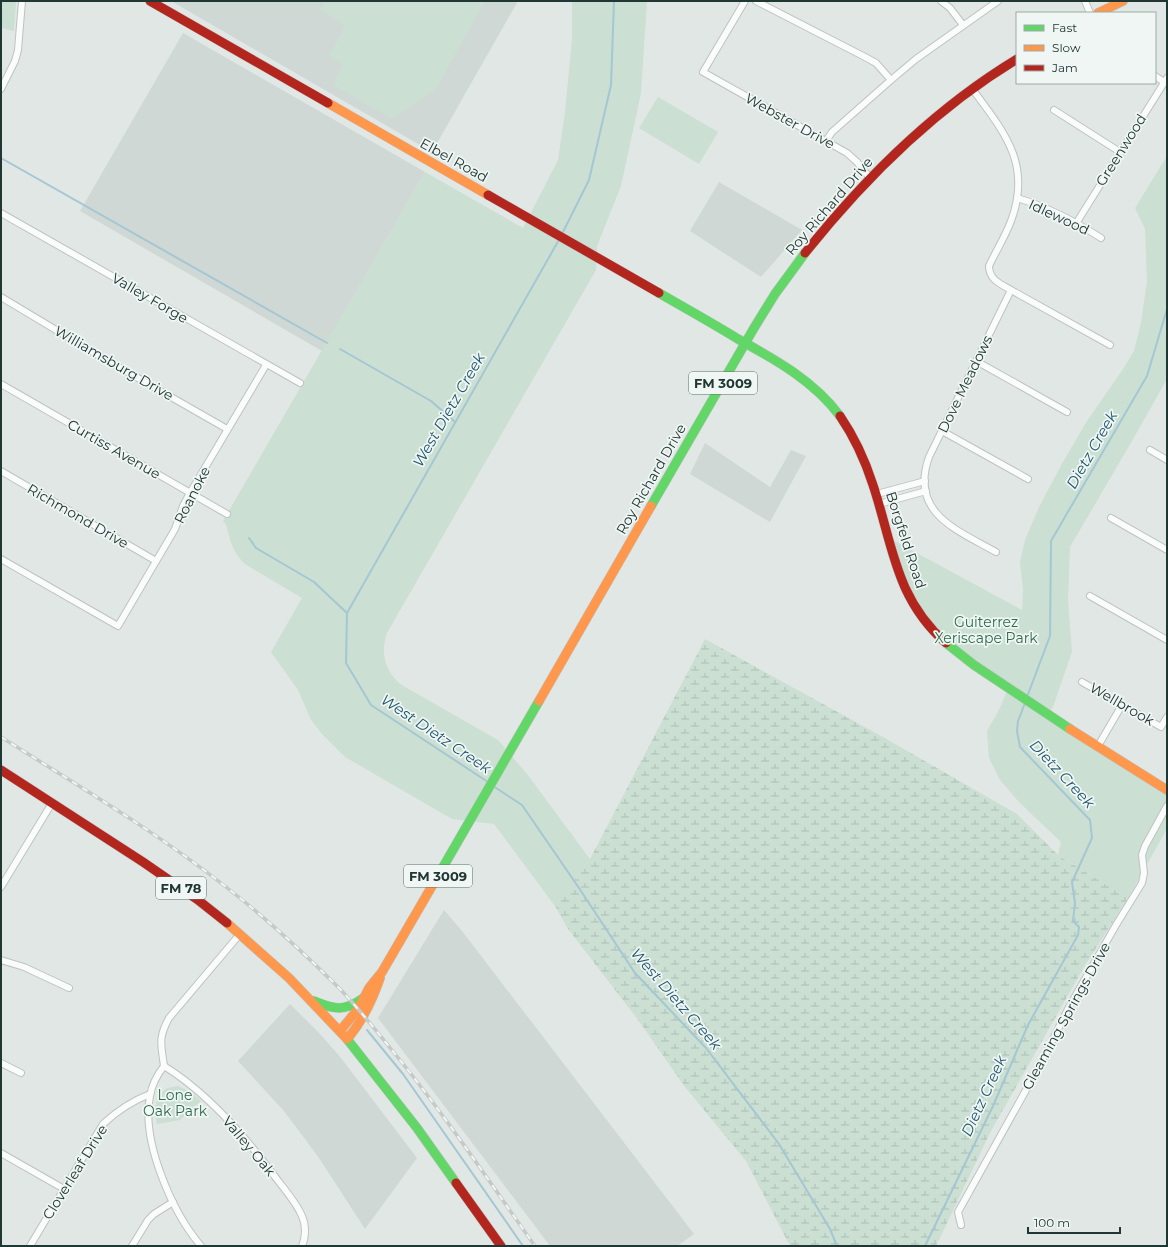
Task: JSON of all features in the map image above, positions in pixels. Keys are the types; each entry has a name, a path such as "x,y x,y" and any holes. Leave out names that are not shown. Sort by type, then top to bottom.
{"main road":[{"name":"Elbel Road","path":"150,1 746,343"},
{"path":"1100,12 1123,1"},
{"name":"Roy Richard Drive","path":"340,1031 358,1009 363,997 382,972 770,301 789,273 830,222 870,178 922,129 1016,60"},
{"name":"Borgfeld Road","path":"746,343 799,376 829,401 846,423 865,458 877,494 899,575 918,613 926,624 946,645 1011,691 1167,790"},
{"name":"FM 78","path":"1,770 133,854 192,896 240,934 281,970 347,1039 417,1128 501,1246"},
{"name":"Roy Richard Drive","path":"347,1039 359,1024 373,1001 382,972"},
{"path":"310,1000 325,1006 346,1008 354,1005 363,997"}],"street":[{"path":"1,89 15,61 18,50 22,1"},
{"name":"Webster Drive","path":"745,1 703,72 847,153 857,162 870,178"},
{"path":"756,1 865,56 876,63 891,80"},
{"path":"941,1 950,8 963,25"},
{"path":"826,141 832,132 891,80 930,49 998,1"},
{"path":"1085,1 1090,12"},
{"path":"1156,76 1166,80"},
{"name":"Greenwood","path":"1077,222 1166,80"},
{"path":"973,90 997,122 1013,150 1018,175 1015,209 1010,223 989,266 989,271 992,277 995,281 1110,345"},
{"path":"1054,110 1120,152"},
{"name":"Idlewood","path":"1017,198 1046,207 1077,222 1101,238"},
{"name":"Valley Forge","path":"1,213 300,383"},
{"name":"Dove Meadows","path":"926,490 926,466 1011,290"},
{"name":"Williamsburg Drive","path":"1,298 227,429"},
{"path":"976,361 1067,412"},
{"name":"Roanoke","path":"1,559 118,626 175,529 183,506 190,493 266,365"},
{"name":"Curtiss Avenue","path":"1,384 227,514"},
{"path":"942,431 1028,479"},
{"path":"1150,450 1167,460"},
{"name":"Richmond Drive","path":"1,471 156,561"},
{"path":"877,494 925,481"},
{"path":"879,504 926,490 931,505 944,522 996,552"},
{"path":"1111,518 1167,550"},
{"path":"1090,596 1167,640"},
{"name":"Wellbrook","path":"1082,682 1162,727 1167,717"},
{"path":"1098,746 1122,705"},
{"path":"1,887 52,803"},
{"name":"Gleaming Springs Drive","path":"961,1225 958,1212 1040,1065 1068,1009 1142,883 1144,873 1142,855 1145,846 1167,806"},
{"path":"201,1246 185,1225 168,1192 157,1162 151,1136 148,1106 155,1079 164,1066 160,1040 169,1018 240,934"},
{"path":"1,960 24,967 69,988"},
{"path":"1,1063 21,1073"},
{"name":"Valley Oak","path":"164,1066 177,1074 206,1098 226,1118 263,1161 294,1201 302,1215 304,1223 305,1233 302,1246"},
{"name":"Cloverleaf Drive","path":"30,1246 103,1124 125,1106 150,1094"},
{"path":"1,1153 64,1189"},
{"path":"132,1246 148,1220 154,1214 173,1202"}],"shaded area":[{"path":"171,1 518,1 432,152"},
{"path":"183,33 425,172 322,351 80,211"},
{"path":"719,182 802,230 761,277 690,231"},
{"path":"705,443 770,487 791,450 806,456 770,522 690,474"},
{"path":"444,910 462,931 694,1234 677,1246 550,1246 378,1018"},
{"path":"290,1004 321,1035 341,1058 417,1158 365,1229 319,1158 284,1111 238,1061"}],"green space":[{"path":"1,1 16,1 14,31 1,28"},
{"path":"325,1 485,1 436,89 392,119 333,85 343,64 329,56 345,25 320,10"},
{"path":"572,1 647,1 641,93 621,186 597,246 596,270 387,633 384,647 387,667 400,684 498,740 527,774 590,859 555,906 494,824 452,819 345,757 322,734 311,720 298,690 271,652 302,598 243,562 233,547 226,524 223,521 425,172 523,228 558,160 565,112 572,39"},
{"path":"658,97 718,132 699,164 639,128"},
{"name":"Guiterrez Xeriscape Park","path":"1167,156 1167,379 1070,547 1068,600 1072,652 1053,707 1048,714 1167,790 1167,829 1128,898 1058,855 1061,842 1020,803 1000,780 989,758 987,731 999,710 1008,689 984,671 918,613 889,538 1022,610 1023,590 1020,562 1025,540 1040,505 1087,421 1134,351 1141,323 1147,281 1145,229 1135,208"},
{"path":"705,639 883,737 1017,814 1058,855 1128,898 1084,967 991,1131 936,1246 790,1246 746,1161 685,1087 636,1017 568,929 555,906 590,859"},
{"name":"Lone Oak Park","path":"178,1086 191,1092 201,1101 180,1120 157,1124 156,1105 159,1096 166,1089"}],"waterway":[{"name":"West Dietz Creek","path":"562,234 589,180 611,85 614,1"},
{"path":"1,158 327,343"},
{"name":"West Dietz Creek","path":"488,782 371,705 346,663 347,613 560,238"},
{"name":"Dietz Creek","path":"1027,697 1050,636 1051,541 1147,376 1167,309"},
{"path":"340,349 431,401 455,422"},
{"path":"249,538 256,548 314,582 347,613"},
{"name":"Dietz Creek","path":"925,1246 993,1106 1028,1025 1078,935 1079,927 1073,921 1075,903 1072,882 1092,838 1090,820 1020,747 1017,731 1018,721 1025,703"},
{"name":"West Dietz Creek","path":"493,786 522,805 635,973 706,1048 779,1144 830,1229 837,1246"},
{"path":"367,1030 403,1074 523,1246"}],"railway":[{"path":"1,737 115,809 199,866 256,911 313,962 340,989 373,1026 429,1097 535,1246"}],"traffic: fast":[{"path":"651,506 754,328 775,294 805,253"},
{"path":"659,293 794,372 818,392 840,416"},
{"path":"946,643 974,665 1070,729"},
{"path":"439,874 539,701"},
{"path":"314,1001 338,1008 350,1006 362,999"},
{"path":"347,1039 417,1128 456,1183"}],"traffic: slow":[{"path":"1100,12 1123,1"},
{"path":"328,103 488,195"},
{"path":"539,701 651,506"},
{"path":"1070,729 1167,790"},
{"path":"340,1031 358,1009 369,988 382,972 439,874"},
{"path":"227,923 289,978 347,1039 358,1025 374,995 380,978"}],"traffic: jam":[{"path":"150,1 328,103"},
{"path":"805,253 852,198 930,122 987,78 1016,60"},
{"path":"488,195 659,293"},
{"path":"840,416 855,441 867,467 880,507 891,549 906,589 916,608 929,626 946,643"},
{"path":"1,770 143,862 198,900 227,923"},
{"path":"456,1183 501,1246"}]}
